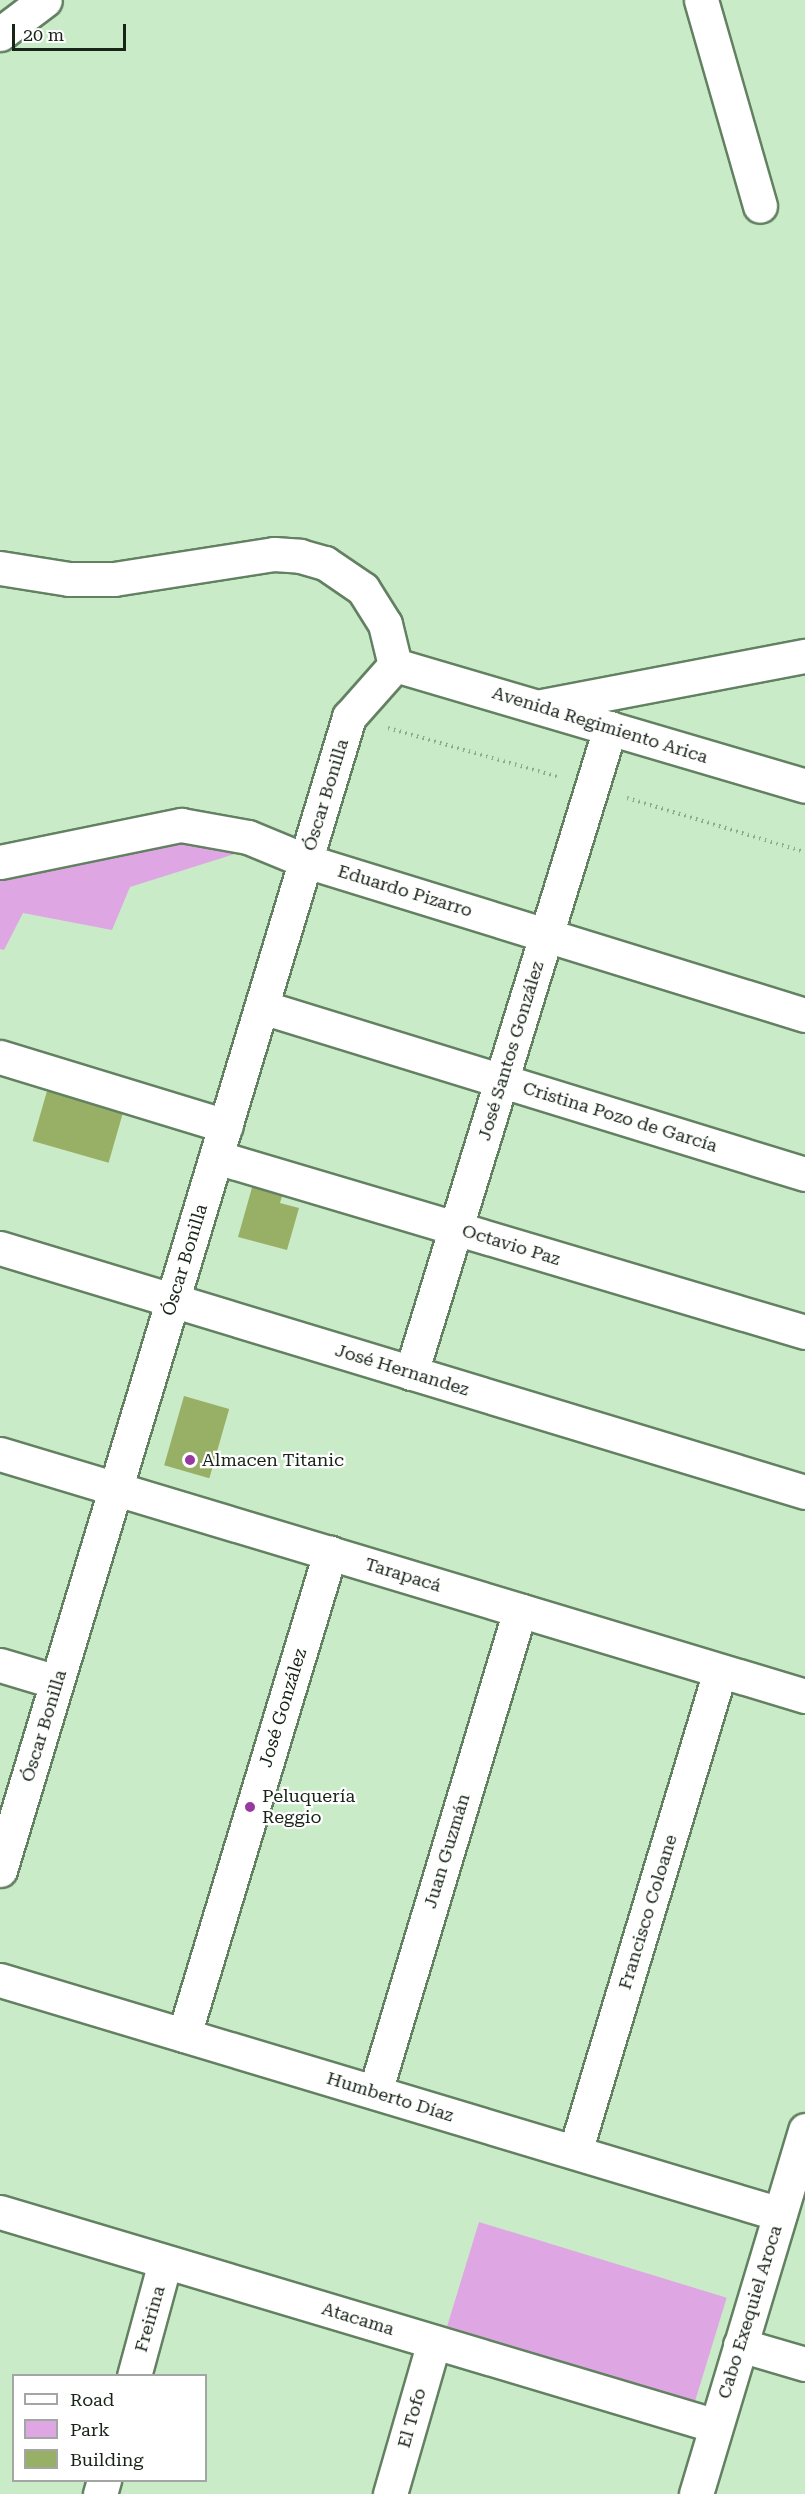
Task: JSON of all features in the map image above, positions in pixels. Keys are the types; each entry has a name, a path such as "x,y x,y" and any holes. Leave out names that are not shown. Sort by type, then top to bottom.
{"street":[{"path":"0,34 45,0"},
{"path":"701,0 760,206"},
{"path":"0,568 69,579 114,579 274,554 300,556 325,563 363,589 385,624 395,665"},
{"path":"537,706 805,656"},
{"name":"Avenida Regimiento Arica","path":"395,665 805,786"},
{"name":"Óscar Bonilla","path":"0,1870 350,717 395,665"},
{"name":"José Santos González","path":"411,1373 610,728"},
{"name":"Eduardo Pizarro","path":"0,862 181,825 248,837 306,861 805,1015"},
{"name":"Cristina Pozo de García","path":"262,1007 805,1174"},
{"path":"0,1057 226,1126"},
{"name":"Octavio Paz","path":"216,1157 805,1332"},
{"name":"José Hernandez","path":"0,1248 805,1492"},
{"name":"Tarapacá","path":"0,1454 805,1696"},
{"name":"José González","path":"184,2035 330,1553"},
{"name":"Juan Guzmán","path":"375,2092 520,1610"},
{"path":"0,1665 57,1682"},
{"name":"Francisco Coloane","path":"575,2152 720,1671"},
{"name":"Humberto Díaz","path":"0,1980 780,2214"},
{"name":"Cabo Exequiel Aroca","path":"696,2494 780,2214 800,2164 805,2130"},
{"name":"Atacama","path":"0,2212 716,2426"},
{"name":"Freirina","path":"135,2374 165,2262"},
{"name":"El Tofo","path":"390,2494 434,2342"},
{"path":"740,2345 805,2364"}],"green space":[{"path":"184,834 241,852 130,887 112,930 23,913 4,950 0,949 0,874"},
{"path":"479,2222 727,2298 695,2402 447,2326"}],"building":[{"path":"47,1091 123,1113 109,1163 33,1141"},
{"path":"255,1177 285,1186 280,1203 299,1208 287,1250 238,1237"},
{"path":"184,1396 229,1409 209,1478 164,1465"}],"place":[{"name":"Almacen Titanic","path":"190,1460"},
{"name":"Peluquería Reggio","path":"250,1807"}]}
